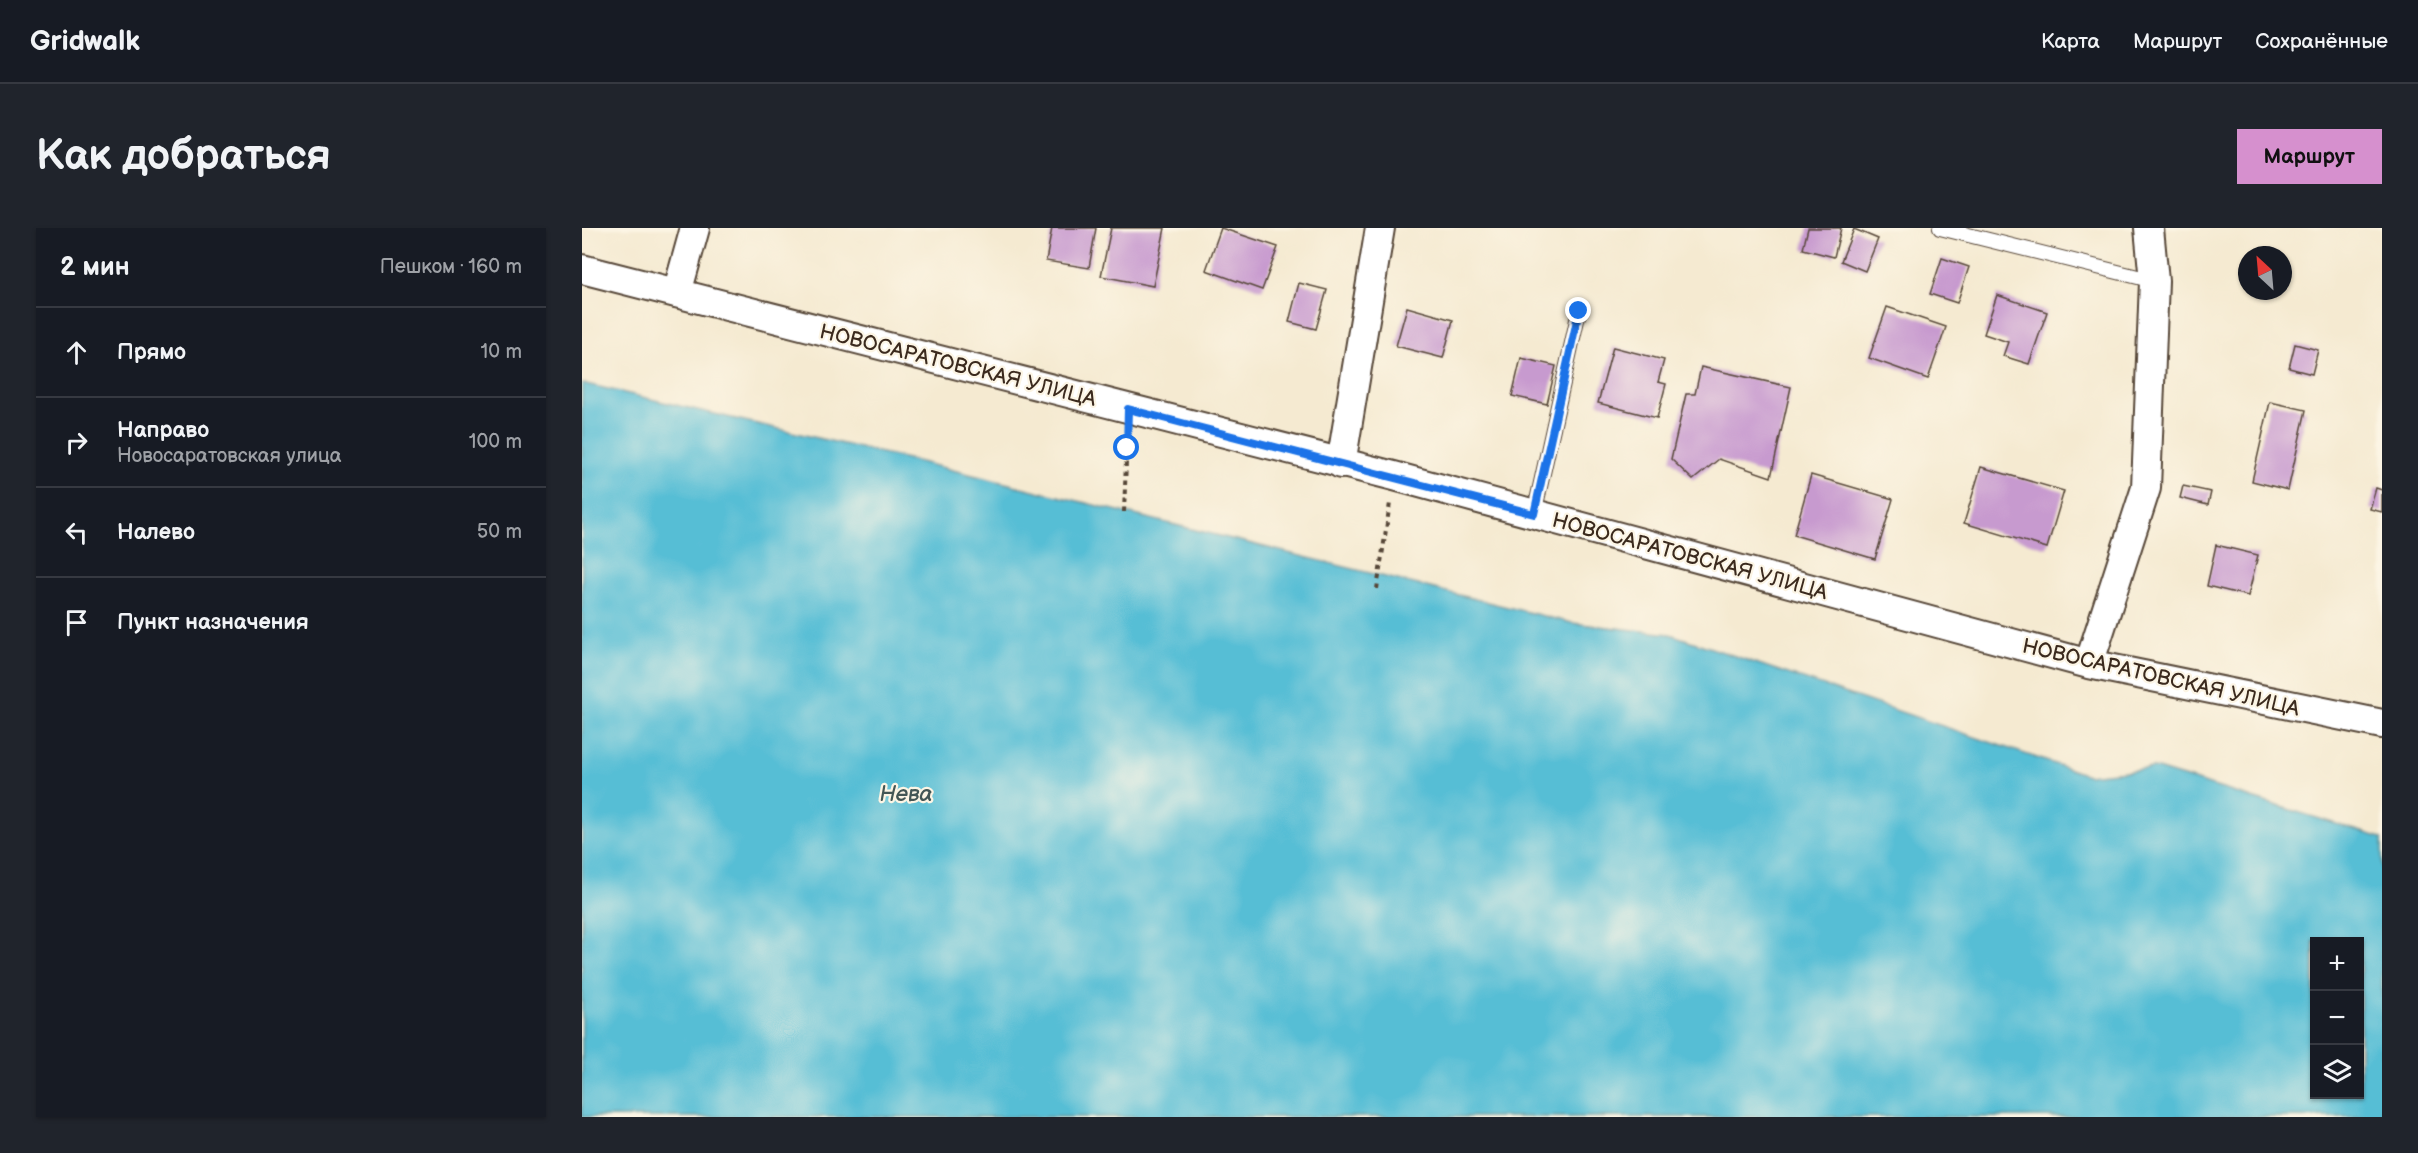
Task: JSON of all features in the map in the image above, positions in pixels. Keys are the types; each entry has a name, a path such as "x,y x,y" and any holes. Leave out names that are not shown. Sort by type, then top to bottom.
{"street":[{"path":"677,293 694,228"},
{"path":"1341,464 1380,228"},
{"path":"2089,664 2146,488 2154,281 2149,228"},
{"name":"НОВОСАРАТОВСКАЯ УЛИЦА","path":"582,269 1394,476 2089,664 2382,724"}],"lane":[{"path":"1940,228 2154,281"},
{"path":"1534,514 1579,311"}],"path":[{"path":"1124,513 1128,409"},
{"path":"1377,589 1394,476"}],"water":[{"name":"Нева","path":"582,383 916,461 1572,623 1670,634 2087,775 2154,768 2382,838 2382,1117 582,1117"}],"building":[{"path":"1052,228 1096,228 1089,268 1046,261"},
{"path":"1111,228 1165,228 1153,286 1101,276"},
{"path":"1221,228 1278,247 1262,290 1206,270"},
{"path":"1808,228 1841,228 1834,257 1803,249"},
{"path":"1854,229 1878,239 1865,271 1841,261"},
{"path":"1942,258 1969,267 1957,303 1930,294"},
{"path":"1299,283 1327,290 1316,329 1289,322"},
{"path":"1997,295 2047,312 2029,364 2003,356 2008,342 1984,334"},
{"path":"1407,307 1453,320 1443,358 1396,346"},
{"path":"1887,307 1946,327 1928,379 1869,358"},
{"path":"2295,344 2318,350 2312,374 2289,368"},
{"path":"1613,347 1664,360 1658,382 1666,384 1657,418 1598,403"},
{"path":"1521,358 1556,366 1547,404 1512,396"},
{"path":"1701,367 1791,387 1771,477 1719,459 1693,480 1671,459 1686,394 1695,394"},
{"path":"2270,402 2306,410 2288,490 2252,481"},
{"path":"1981,467 2064,491 2047,548 1964,523"},
{"path":"1811,475 1893,499 1875,559 1794,535"},
{"path":"2183,486 2211,492 2208,505 2180,498"},
{"path":"2376,488 2382,490 2382,512 2370,509"},
{"path":"2216,545 2258,555 2248,596 2207,586"}],"route":[{"path":"1127,448 1128,409 1534,514 1579,311"}]}
